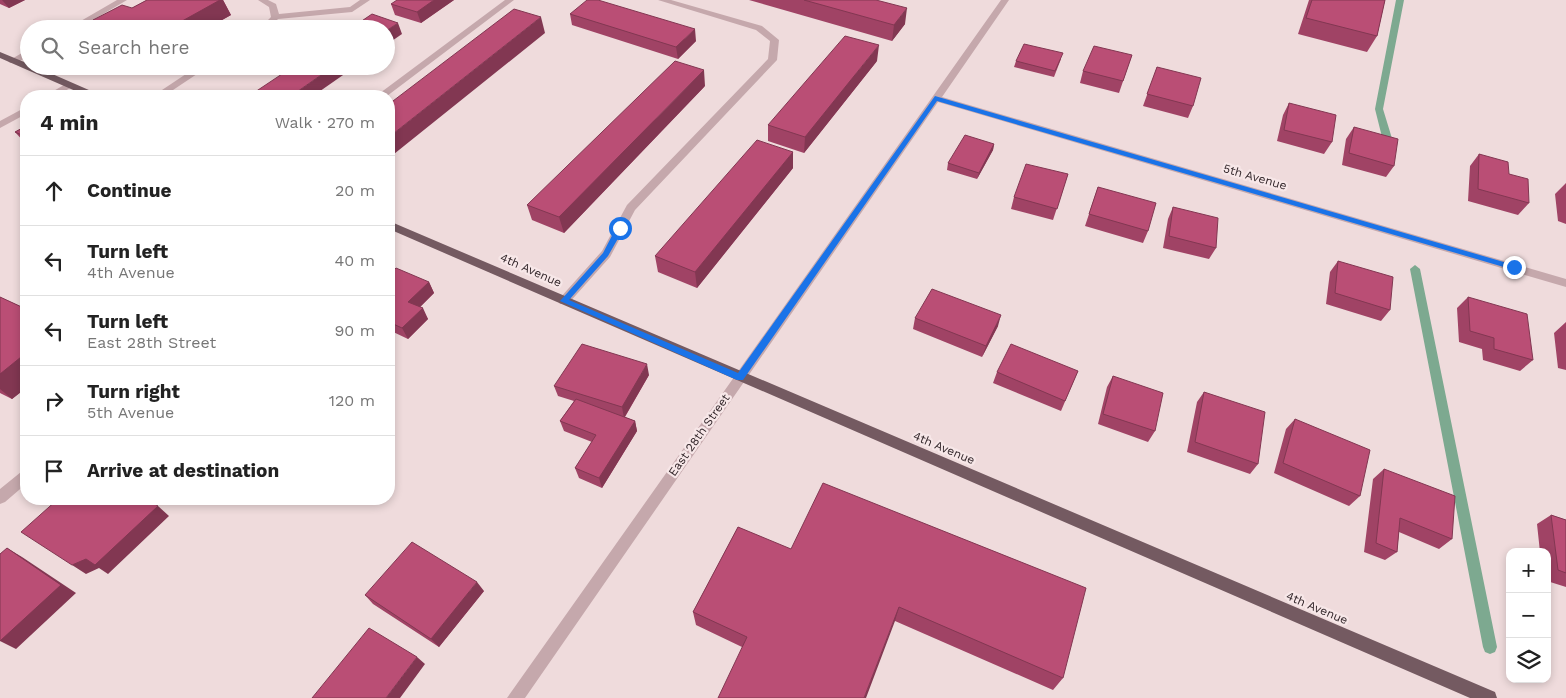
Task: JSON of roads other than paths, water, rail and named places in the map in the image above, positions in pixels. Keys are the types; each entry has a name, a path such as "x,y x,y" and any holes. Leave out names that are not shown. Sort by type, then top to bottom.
{"main road":[{"path":"0,55 20,64"},
{"path":"46,75 81,90"},
{"name":"4th Avenue","path":"395,227 740,377 1489,698"}],"street":[{"path":"87,20 123,0"},
{"path":"262,0 272,6 275,17"},
{"path":"272,20 275,17 352,9 366,0"},
{"path":"389,90 510,0"},
{"path":"564,301 606,254 631,208 772,60 775,40 759,28 662,0"},
{"name":"East 28th Street","path":"515,698 1005,0"},
{"path":"13,61 20,57"},
{"path":"167,90 191,75"},
{"path":"60,90 69,85"},
{"name":"5th Avenue","path":"935,98 1566,283"},
{"path":"0,125 20,113"},
{"path":"0,498 20,481"}],"waterway":[{"path":"1389,145 1379,109 1400,0"},
{"path":"1415,269 1490,647"}]}
